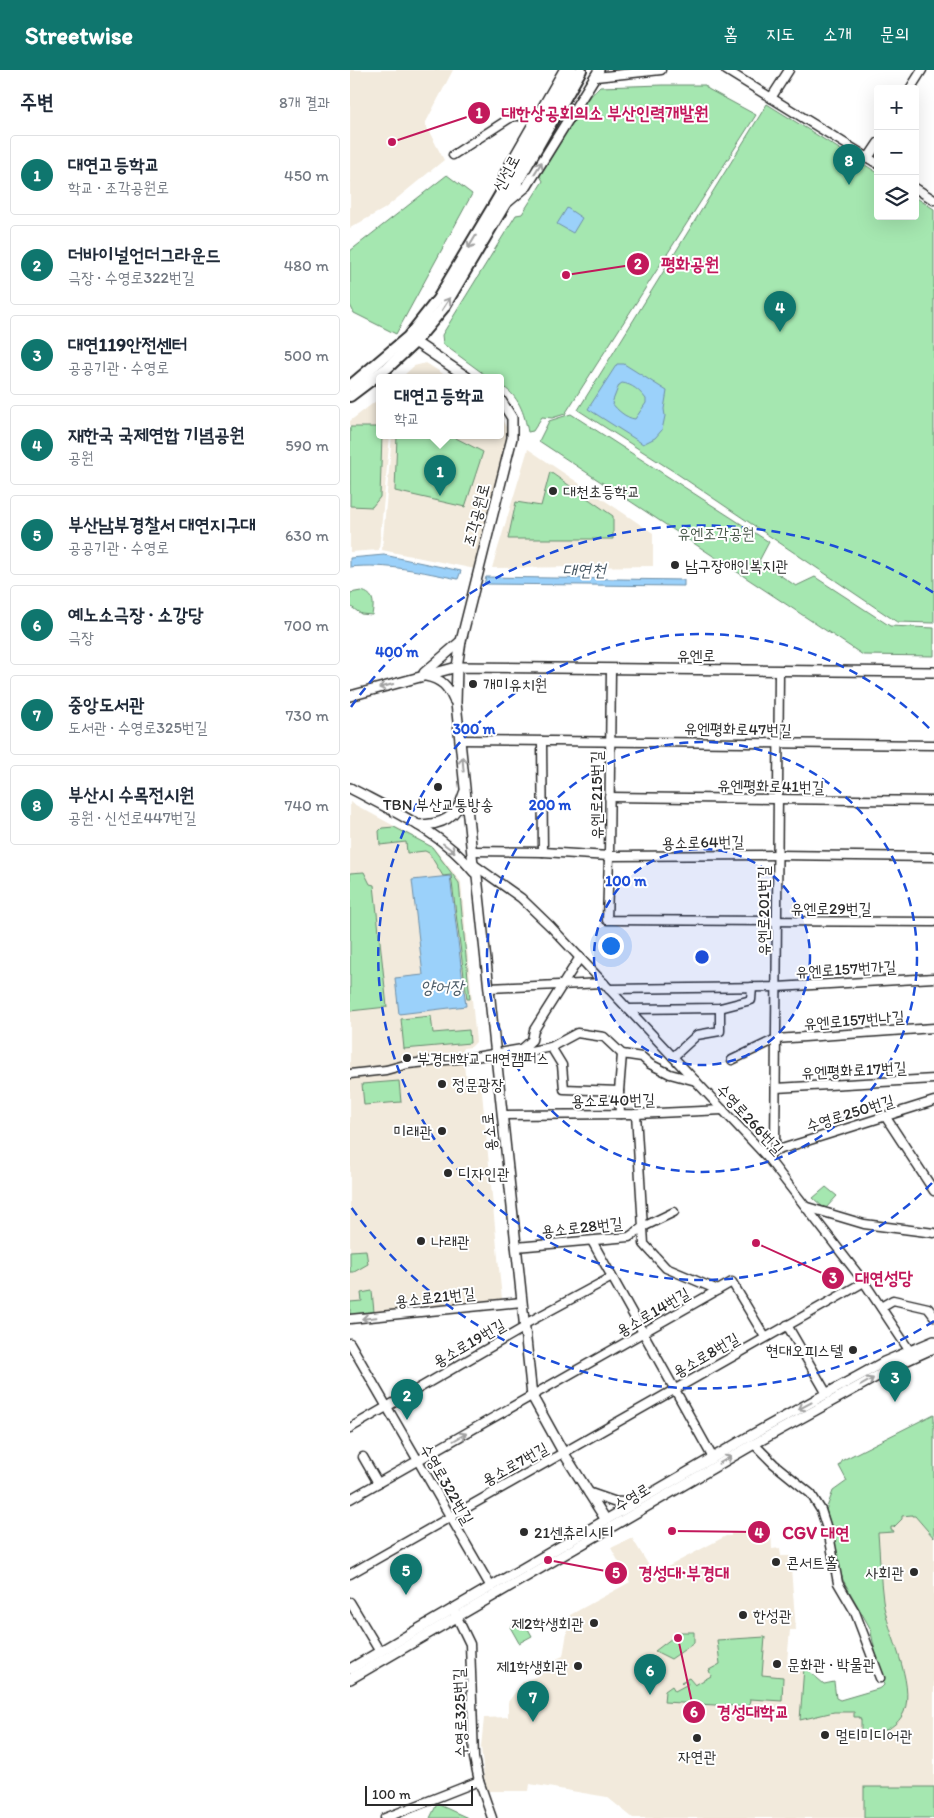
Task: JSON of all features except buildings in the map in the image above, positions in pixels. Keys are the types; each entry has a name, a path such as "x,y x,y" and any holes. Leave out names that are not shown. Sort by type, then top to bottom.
{"highway":[{"path":"379,374 415,342 444,308 572,70"},
{"name":"신선로","path":"501,202 581,70"},
{"path":"350,386 408,337 438,299 501,202"},
{"path":"350,396 376,376"}],"main road":[{"path":"501,202 505,173 564,70"},
{"name":"신선로","path":"501,202 527,186 598,73"},
{"path":"415,342 463,374"},
{"name":"조각공원로","path":"456,703 460,640 512,438 512,418 504,405"},
{"path":"350,696 422,675 460,640"},
{"name":"유엔로","path":"422,675 457,667 934,672"},
{"path":"422,675 437,678 444,683 456,703 473,864 477,876"},
{"path":"350,788 417,825 454,851 477,876"},
{"path":"417,825 432,825 454,814 460,805 465,789"},
{"name":"용소로","path":"477,876 532,1396 563,1452 606,1520"},
{"name":"수영로","path":"350,1679 491,1587 713,1458 884,1362 934,1341"},
{"name":"수영로","path":"350,1669 903,1362 934,1348"},
{"path":"589,1493 615,1502 637,1503"}],"street":[{"path":"598,73 661,70"},
{"path":"726,70 874,162"},
{"path":"771,98 789,70"},
{"path":"913,85 922,70"},
{"path":"453,155 513,116 538,116"},
{"path":"868,158 874,149"},
{"path":"919,191 934,200"},
{"name":"유엔로215번길","path":"607,920 610,669"},
{"name":"유엔로201번길","path":"775,1151 779,671"},
{"name":"유엔평화로47번길","path":"460,740 934,745"},
{"path":"542,741 542,852"},
{"name":"유엔평화로41번길","path":"609,798 934,802"},
{"name":"용소로64번길","path":"472,851 542,852 609,856 778,855 934,857"},
{"name":"수영로266번길","path":"473,864 520,898 551,927 767,1157 807,1207"},
{"name":"유엔로29번길","path":"607,920 934,922"},
{"path":"522,1050 532,1040 534,1030 549,1004 580,957"},
{"name":"유엔로157번가길","path":"489,988 562,985 777,987 934,978"},
{"path":"628,1009 720,1008 751,1000 752,987"},
{"path":"673,1057 697,1035 720,1031 720,1008"},
{"name":"유엔로157번나길","path":"776,1039 934,1028"},
{"path":"350,1074 386,1070 408,1064 551,1048 577,1033 604,1037 622,1054 642,1057 650,1064 670,1074 696,1081"},
{"path":"732,1060 776,1039"},
{"path":"551,1048 562,1065 564,1089 619,1091"},
{"path":"620,1114 619,1091 622,1054"},
{"name":"유엔평화로17번길","path":"776,1088 934,1079"},
{"name":"수영로250번길","path":"767,1157 775,1151 934,1101"},
{"name":"용소로40번길","path":"502,1115 636,1114 724,1110"},
{"path":"636,1114 644,1244 666,1268 718,1290"},
{"path":"885,1116 934,1191"},
{"path":"807,1207 864,1224 934,1233"},
{"path":"807,1207 864,1282 909,1350"},
{"name":"용소로28번길","path":"516,1247 629,1237 643,1227 674,1212"},
{"path":"592,1241 713,1458"},
{"name":"용소로19번길","path":"351,1425 387,1407 612,1277"},
{"name":"용소로14번길","path":"350,1499 732,1282 765,1337"},
{"name":"용소로8번길","path":"563,1452 864,1282"},
{"path":"881,1307 893,1300 928,1308 934,1316"},
{"name":"용소로21번길","path":"350,1320 522,1302"},
{"path":"787,1325 827,1394"},
{"name":"수영로322번길","path":"351,1347 491,1587"},
{"path":"754,1444 774,1464 811,1494 821,1510 829,1535 838,1583 855,1612 880,1678"},
{"name":"용소로7번길","path":"350,1574 563,1452"},
{"path":"363,1457 378,1484"},
{"path":"350,1602 380,1652"},
{"name":"수영로325번길","path":"455,1612 470,1644 474,1758 479,1781 492,1818"},
{"path":"385,1818 479,1781"}],"shaded area":[{"path":"350,70 453,70 425,124 444,160 384,209 350,228"},
{"path":"426,363 443,374 405,374 414,366"},
{"path":"376,401 376,439 390,439 379,550 350,552 350,421"},
{"path":"504,423 508,442 475,569 382,550 392,439 504,439"},
{"name":"대천초등학교","path":"528,449 653,533 653,566 492,568"},
{"name":"부경대학교 대연캠퍼스","path":"350,802 433,847 461,882 476,1042 471,1047 463,1048 465,1075 475,1076 481,1082 502,1299 350,1316"},
{"path":"871,1465 934,1538 934,1787 864,1787 864,1818 633,1818 607,1797 530,1784 529,1791 488,1791 484,1777 481,1747 484,1718 508,1717 508,1702 523,1682 542,1674 539,1667 563,1656 570,1615 630,1582 611,1548 632,1538 654,1574 726,1536 731,1536 731,1533 771,1530 772,1549 780,1548 781,1556 790,1556 796,1630 790,1630 787,1662 804,1667 824,1684 834,1682 836,1698 840,1700 881,1688 884,1685 870,1628 843,1580 835,1555 826,1510 833,1491"}],"green space":[{"path":"705,85 708,89 756,115 565,414 552,418 542,417 533,431 528,432 520,405 512,394 504,388 504,374 484,374 443,344 442,335 516,215 522,214 543,181 540,176 585,101 600,87"},
{"path":"767,104 874,171 874,220 919,220 919,200 934,209 934,623 897,622 673,471 578,410"},
{"path":"447,175 472,194 396,334 354,313 350,305 350,251"},
{"name":"유엔조각공원","path":"571,414 769,542 759,561 796,586 815,577 890,626 934,628 934,656 863,655 539,441 549,421"},
{"path":"350,427 376,427 376,439 382,439 380,497 372,507 350,506"},
{"path":"397,439 458,439 483,452 465,507 395,491"},
{"path":"550,472 613,516 613,539 508,539 516,502 541,506"},
{"path":"366,592 371,597 373,603 372,615 361,614 350,606 350,593"},
{"path":"394,827 432,847 459,883 470,999 467,999 451,875 443,876 429,853 425,851 407,853 406,842 380,845 379,831 382,828"},
{"path":"364,872 370,884 374,885 387,1007 350,1011 350,873"},
{"path":"431,1016 433,1033 469,1030 470,1043 404,1049 401,1019"},
{"path":"399,1081 401,1102 364,1105 362,1084"},
{"path":"826,1187 837,1196 825,1209 813,1198"},
{"path":"366,1250 368,1264 354,1272 350,1272 350,1251"},
{"path":"372,1291 374,1312 350,1315 350,1302 362,1301 361,1293"},
{"path":"934,1414 934,1538 912,1515 902,1516 902,1519 894,1527 891,1527 891,1530 894,1532 878,1533 883,1601 904,1672 907,1700 904,1712 901,1718 891,1727 861,1739 861,1720 859,1717 854,1717 854,1712 834,1712 800,1720 804,1667 824,1684 834,1682 836,1698 840,1700 881,1688 884,1685 870,1628 843,1580 835,1555 826,1510 833,1491 847,1481 839,1466 843,1460"},
{"path":"523,1620 532,1636 519,1643 510,1627"},
{"path":"680,1632 694,1632 694,1643 671,1659 655,1651"},
{"path":"765,1637 762,1675 783,1677 782,1701 750,1699 749,1707 664,1702 665,1691 672,1686 675,1691 688,1684 686,1681 681,1682 689,1678 695,1685 711,1676 709,1670 720,1664 717,1640"},
{"path":"864,1787 934,1787 934,1818 864,1818"},
{"path":"437,1804 468,1818 430,1818"}],"water":[{"path":"567,208 582,218 573,233 557,224"},
{"path":"617,364 624,364 667,391 662,430 655,438 643,444 588,409","holes":["622,383 636,388 646,399 646,403 635,419 622,413 612,403 619,385"]},
{"path":"384,555 461,571 458,579 391,567 350,567 350,558"},
{"path":"486,577 684,580 684,586 484,584"},
{"name":"양어장","path":"450,876 466,1006 399,1014 395,978 423,975 412,880"}],"place":[{"name":"대한상공회의소 부산인력개발원","path":"392,142"},
{"name":"부산시 수목전시원","path":"849,185"},
{"name":"평화공원","path":"566,275"},
{"name":"재한국 국제연합 기념공원","path":"780,332"},
{"name":"대천초등학교","path":"553,491"},
{"name":"대연고등학교","path":"440,496"},
{"name":"남구장애인복지관","path":"675,565"},
{"name":"개미유치원","path":"473,684"},
{"name":"TBN 부산교통방송","path":"438,787"},
{"name":"부경대학교 대연캠퍼스","path":"407,1058"},
{"name":"정문광장","path":"442,1084"},
{"name":"미래관","path":"442,1131"},
{"name":"디자인관","path":"448,1173"},
{"name":"나래관","path":"421,1241"},
{"name":"대연성당","path":"756,1243"},
{"name":"현대오피스텔","path":"853,1350"},
{"name":"대연119안전센터","path":"895,1402"},
{"name":"더바이널언더그라운드","path":"407,1420"},
{"name":"CGV 대연","path":"672,1531"},
{"name":"21센츄리시티","path":"524,1532"},
{"name":"경성대·부경대","path":"548,1560"},
{"name":"콘서트홀","path":"776,1562"},
{"name":"사회관","path":"914,1572"},
{"name":"부산남부경찰서 대연지구대","path":"406,1595"},
{"name":"한성관","path":"743,1615"},
{"name":"제2학생회관","path":"594,1623"},
{"name":"경성대학교","path":"678,1638"},
{"name":"문화관 · 박물관","path":"777,1664"},
{"name":"제1학생회관","path":"578,1666"},
{"name":"예노소극장 · 소강당","path":"650,1695"},
{"name":"중앙도서관","path":"533,1722"},
{"name":"멀티미디어관","path":"825,1735"},
{"name":"자연관","path":"697,1738"}],"water label":[{"name":"대연천","path":"584,570"}]}
